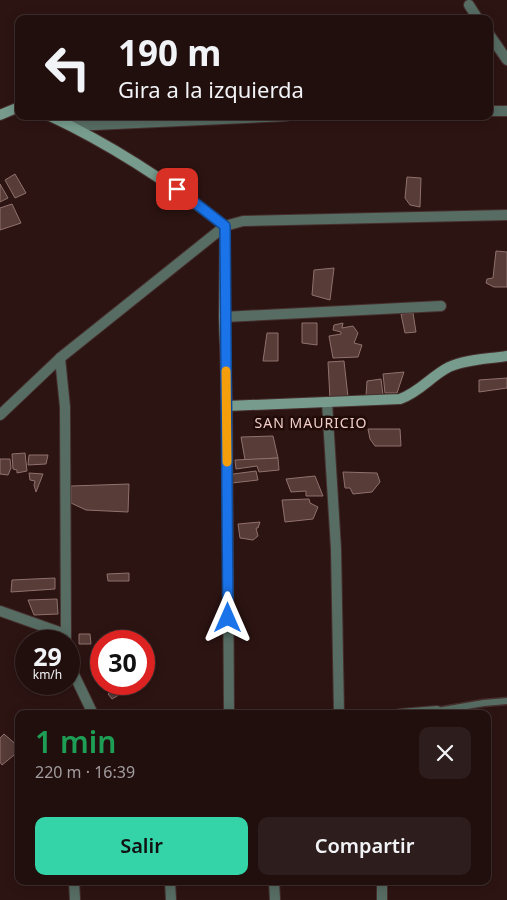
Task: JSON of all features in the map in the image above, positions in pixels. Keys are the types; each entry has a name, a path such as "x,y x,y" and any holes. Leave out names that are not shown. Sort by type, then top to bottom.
{"street":[{"path":"469,5 475,15"},
{"path":"493,40 507,60"},
{"path":"0,115 15,109"},
{"path":"493,111 507,110"},
{"path":"59,120 177,189 225,226"},
{"path":"72,126 200,120"},
{"path":"0,415 60,358 225,226 243,222 507,215"},
{"path":"225,226 224,317 227,406 229,710"},
{"path":"224,317 441,306"},
{"path":"227,406 400,398 414,393 450,367 467,362 507,356"},
{"path":"60,358 64,407 65,630"},
{"path":"327,402 336,549 339,710"},
{"path":"0,611 46,630"},
{"path":"80,687 91,710"},
{"path":"74,885 75,900"},
{"path":"170,885 171,900"},
{"path":"274,885 275,900"},
{"path":"382,885 382,900"}],"lane":[{"path":"443,710 484,703 507,702"}],"building":[{"path":"15,174 26,193 15,198 5,180"},
{"path":"407,177 421,178 420,207 410,205 405,198"},
{"path":"0,184 8,198 0,202"},
{"path":"12,204 21,223 0,230 0,208"},
{"path":"496,251 507,252 507,287 494,287 486,283 487,279 493,278"},
{"path":"334,268 330,300 312,295 314,270"},
{"path":"413,313 416,332 405,333 401,314"},
{"path":"302,323 317,323 317,345 302,343"},
{"path":"343,323 342,328 353,326 358,333 354,343 362,345 358,357 333,358 329,336 341,334 341,332 333,330 334,325"},
{"path":"267,333 278,333 278,361 263,361"},
{"path":"344,361 348,397 330,399 328,362"},
{"path":"404,372 397,393 385,393 383,374"},
{"path":"507,378 507,388 479,392 479,380"},
{"path":"381,379 383,395 366,396 367,381"},
{"path":"368,429 400,429 401,446 375,446 370,439"},
{"path":"273,436 278,458 245,460 241,437"},
{"path":"25,453 27,471 17,473 17,470 13,469 12,454"},
{"path":"29,455 48,455 46,464 28,465"},
{"path":"278,458 279,470 259,472 257,466 236,469 235,460"},
{"path":"0,459 10,459 11,468 8,475 0,474"},
{"path":"256,471 258,480 232,483 233,474"},
{"path":"343,472 377,473 380,482 372,492 353,494 350,488 345,488"},
{"path":"29,473 43,474 36,492 35,481 30,480"},
{"path":"315,476 323,496 306,496 306,491 291,492 286,479"},
{"path":"129,484 128,512 86,510 71,503 71,486"},
{"path":"309,499 310,503 318,507 313,519 285,522 282,500"},
{"path":"260,522 258,528 256,528 258,536 253,540 240,538 238,524"},
{"path":"129,573 129,581 108,581 107,574"},
{"path":"55,578 55,589 11,592 12,580"},
{"path":"57,599 58,614 34,615 28,600"},
{"path":"80,634 90,634 90,644 80,644"},
{"path":"109,695 119,695 112,699"},
{"path":"4,734 15,744 15,754 2,765 0,762 0,738"}],"slow traffic":[{"path":"226,371 227,462"}],"district":[{"name":"SAN MAURICIO","path":"311,423"}],"route":[{"path":"177,189 225,226 224,317 227,406 228,618"}]}
